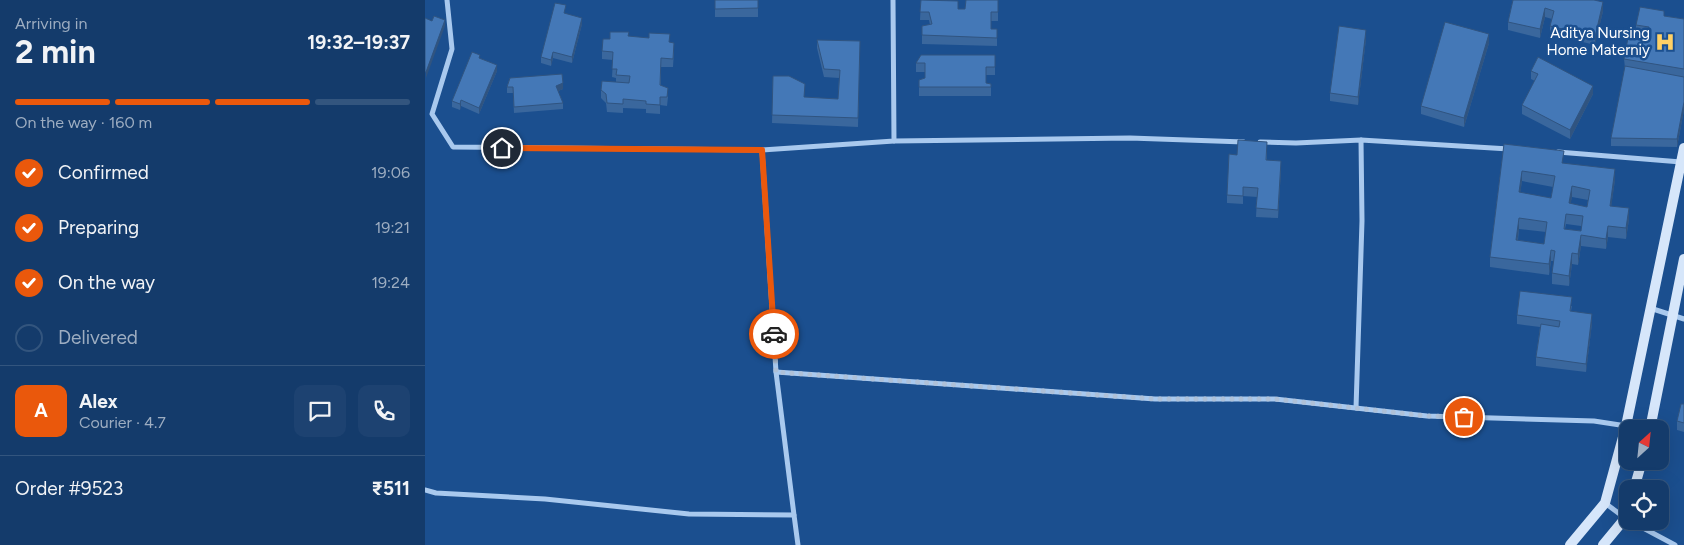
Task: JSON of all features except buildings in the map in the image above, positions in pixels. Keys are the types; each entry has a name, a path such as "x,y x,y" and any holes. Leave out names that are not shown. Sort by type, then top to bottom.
{"street":[{"path":"447,0 452,48 432,114 453,147 762,150 894,141 1130,138 1247,142"},
{"path":"893,0 894,141"},
{"path":"1356,408 1362,221 1361,140"},
{"path":"1257,142 1296,143 1361,140 1517,149"},
{"path":"1627,420 1683,162 1684,148"},
{"path":"762,150 776,372 798,545"},
{"path":"1555,152 1683,162"},
{"path":"1652,420 1679,318 1684,259"},
{"path":"1650,308 1679,318"},
{"path":"776,372 1155,399 1275,399 1427,416 1593,421 1619,425"},
{"path":"1570,545 1605,503 1619,452"},
{"path":"425,490 437,493 545,499 689,514 794,516"},
{"path":"1605,503 1619,513"},
{"path":"1603,545 1619,528"},
{"path":"1648,530 1675,545"}],"way so far":[{"path":"774,334 776,372 1155,399 1275,399 1427,416 1464,417"}],"place":[{"name":"Aditya Nursing Home Materniy","path":"1665,42"}],"route":[{"path":"502,148 762,150 774,334"}]}
